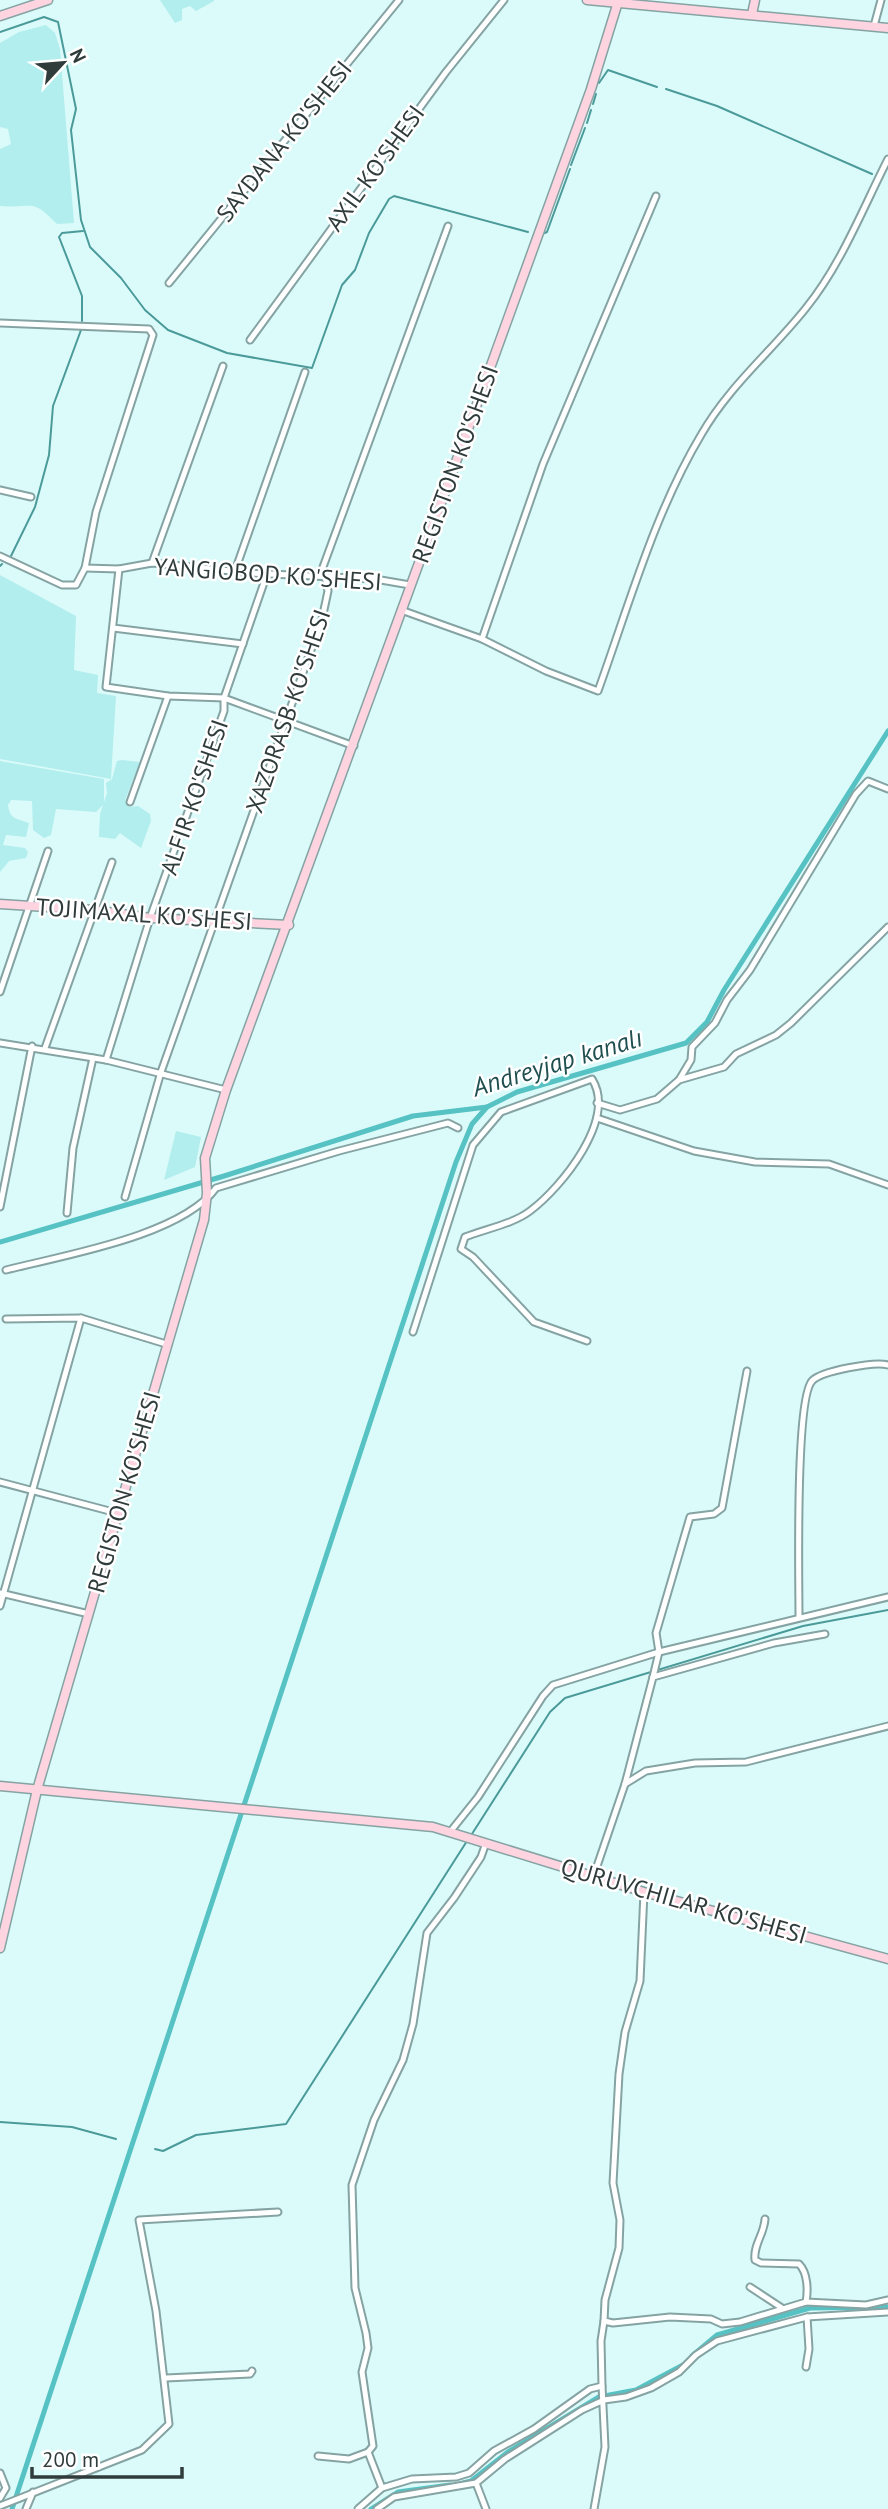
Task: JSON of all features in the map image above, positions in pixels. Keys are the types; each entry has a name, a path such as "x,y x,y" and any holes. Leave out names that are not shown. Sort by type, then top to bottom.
{"street":[{"path":"0,16 48,0"},
{"name":"SAYDANA KO'SHESI","path":"170,283 400,0"},
{"name":"AXIL KO'SHESI","path":"250,340 446,72 503,0"},
{"path":"587,0 888,28"},
{"path":"752,14 755,0"},
{"path":"874,26 881,0"},
{"name":"REGISTON KO'SHESI","path":"0,1948 37,1790 204,1220 207,1197 204,1166 226,1090 289,925 565,161 618,1"},
{"path":"401,610 482,639 546,671 598,691 663,510 700,436 733,387 807,307 825,281 888,159"},
{"path":"482,639 543,464 656,197"},
{"name":"XAZORASB KO'SHESI","path":"125,1197 161,1072 322,619 328,591 323,567 448,226"},
{"path":"0,323 149,329 153,335 96,512 85,568 76,585 62,585 0,556"},
{"path":"152,563 223,366"},
{"path":"235,571 305,372"},
{"path":"0,490 31,497"},
{"name":"YANGIOBOD KO'SHESI","path":"85,568 119,569 152,563 267,574 325,575 410,585"},
{"path":"119,569 106,687 167,696 225,698 354,746"},
{"name":"ALFIR KO'SHESI","path":"106,1060 150,918 224,711 225,698 267,574"},
{"path":"113,628 243,644"},
{"path":"130,802 167,696"},
{"path":"597,1103 620,1110 657,1099 679,1080 691,1060 692,1047 715,1023 727,1000 750,970 856,794 868,781 888,789"},
{"path":"0,992 48,851"},
{"path":"45,1048 111,862"},
{"name":"TOJIMAXAL KO'SHESI","path":"0,904 93,910 150,918 289,925"},
{"path":"679,1080 724,1067 736,1054 776,1035 806,1009 888,927"},
{"path":"0,1043 33,1046 106,1060 226,1090"},
{"path":"0,1207 33,1046"},
{"path":"67,1213 73,1148 93,1058"},
{"path":"413,1332 473,1145 501,1112 592,1079 599,1091 597,1118 579,1158 558,1185 528,1212 465,1237 461,1249 473,1257 534,1322 587,1341"},
{"path":"597,1118 694,1151 755,1162 829,1164 888,1185"},
{"path":"6,1270 160,1228 216,1188 448,1122 458,1128"},
{"path":"6,1320 81,1318 166,1344"},
{"path":"0,1606 81,1318"},
{"path":"799,1616 802,1429 809,1385 819,1376 876,1361 888,1365"},
{"path":"594,1875 625,1784 659,1652 656,1633 690,1517 714,1514 722,1508 747,1371"},
{"path":"0,1482 117,1513"},
{"path":"2,1593 90,1615"},
{"path":"450,1832 478,1797 543,1696 553,1685 659,1652 799,1616 888,1597"},
{"path":"653,1677 774,1643 825,1634"},
{"path":"625,1784 646,1771 695,1763 746,1762 888,1726"},
{"name":"QURUVCHILAR KO'SHESI","path":"0,1786 370,1820 450,1832 644,1892 888,1959"},
{"path":"318,2456 349,2459 368,2452 373,2446 362,2372 368,2348 355,2288 352,2185 374,2120 403,2060 413,2024 427,1933 481,1857 484,1842"},
{"path":"594,2509 605,2447 601,2341 604,2300 619,2248 620,2220 613,2183 619,2074 625,2032 640,1981 644,1892"},
{"path":"1,2503 142,2450 169,2424 166,2378 139,2220 278,2212"},
{"path":"765,2220 764,2234 754,2252 755,2260 799,2264 805,2277 806,2302"},
{"path":"750,2287 782,2308"},
{"path":"604,2320 613,2323 685,2317 712,2319 722,2324 740,2322 806,2302 866,2305 888,2301"},
{"path":"377,2509 394,2497 476,2483 505,2459 582,2410 604,2400 626,2397 651,2388 679,2372 696,2355 717,2341 807,2317 888,2312"},
{"path":"806,2367 809,2349 807,2317"},
{"path":"166,2378 250,2374 252,2371"},
{"path":"358,2509 382,2488 412,2479 456,2477 469,2473 494,2451 534,2429 590,2389 602,2386"},
{"path":"368,2452 382,2488"},
{"path":"0,2473 6,2488 1,2503"},
{"path":"476,2483 486,2509"},
{"path":"26,2509 31,2493"}],"shaded area":[{"path":"160,0 214,1 196,11 190,6 182,9 182,20 175,23"},
{"path":"46,25 55,33 60,49 74,223 57,224 42,210 32,206 0,206 0,149 11,144 8,129 0,127 0,43 19,32"},
{"path":"0,575 76,616 74,670 98,675 97,693 116,696 111,779 0,759"},
{"path":"0,761 104,779 104,804 96,812 56,809 51,835 44,838 33,830 32,801 11,800 8,805 12,816 29,823 26,837 6,835 3,845 25,848 28,852 26,858 9,861 0,872"},
{"path":"117,761 140,762 125,800 128,807 138,806 150,814 151,821 141,848 120,833 115,839 99,837 100,814 107,793 106,783 112,779"},
{"path":"176,1131 201,1137 195,1167 164,1180"}],"waterway":[{"path":"0,32 44,17 58,22 76,109 71,130 81,220 90,247 121,278 145,310 168,330 227,353 312,368 342,285 355,270 369,233 389,199 394,196 528,232"},
{"path":"599,83 608,70 657,87"},
{"path":"666,89 717,106 872,174"},
{"path":"593,104 596,94"},
{"path":"587,123 591,110"},
{"path":"571,165 585,128"},
{"path":"542,234 547,232 570,169"},
{"path":"82,321 82,296 59,237 62,233 83,231"},
{"path":"11,556 35,507 49,455 53,406 81,330"},
{"name":"Andreyjap kanalı","path":"0,1242 224,1176 413,1116 487,1107 517,1092 686,1043 707,1022 724,990 888,731"},
{"path":"12,2509 456,1162 472,1124 487,1107"},
{"path":"470,1837 550,1712 565,1698 803,1626 888,1610"},
{"path":"155,2149 163,2151 196,2135 286,2124 467,1841"},
{"path":"0,2122 72,2127 116,2139"},
{"path":"692,2356 717,2335 810,2308 888,2307"},
{"path":"460,2484 471,2481 508,2452 599,2397 636,2390 683,2365"},
{"path":"371,2509 398,2492 450,2485"}]}
